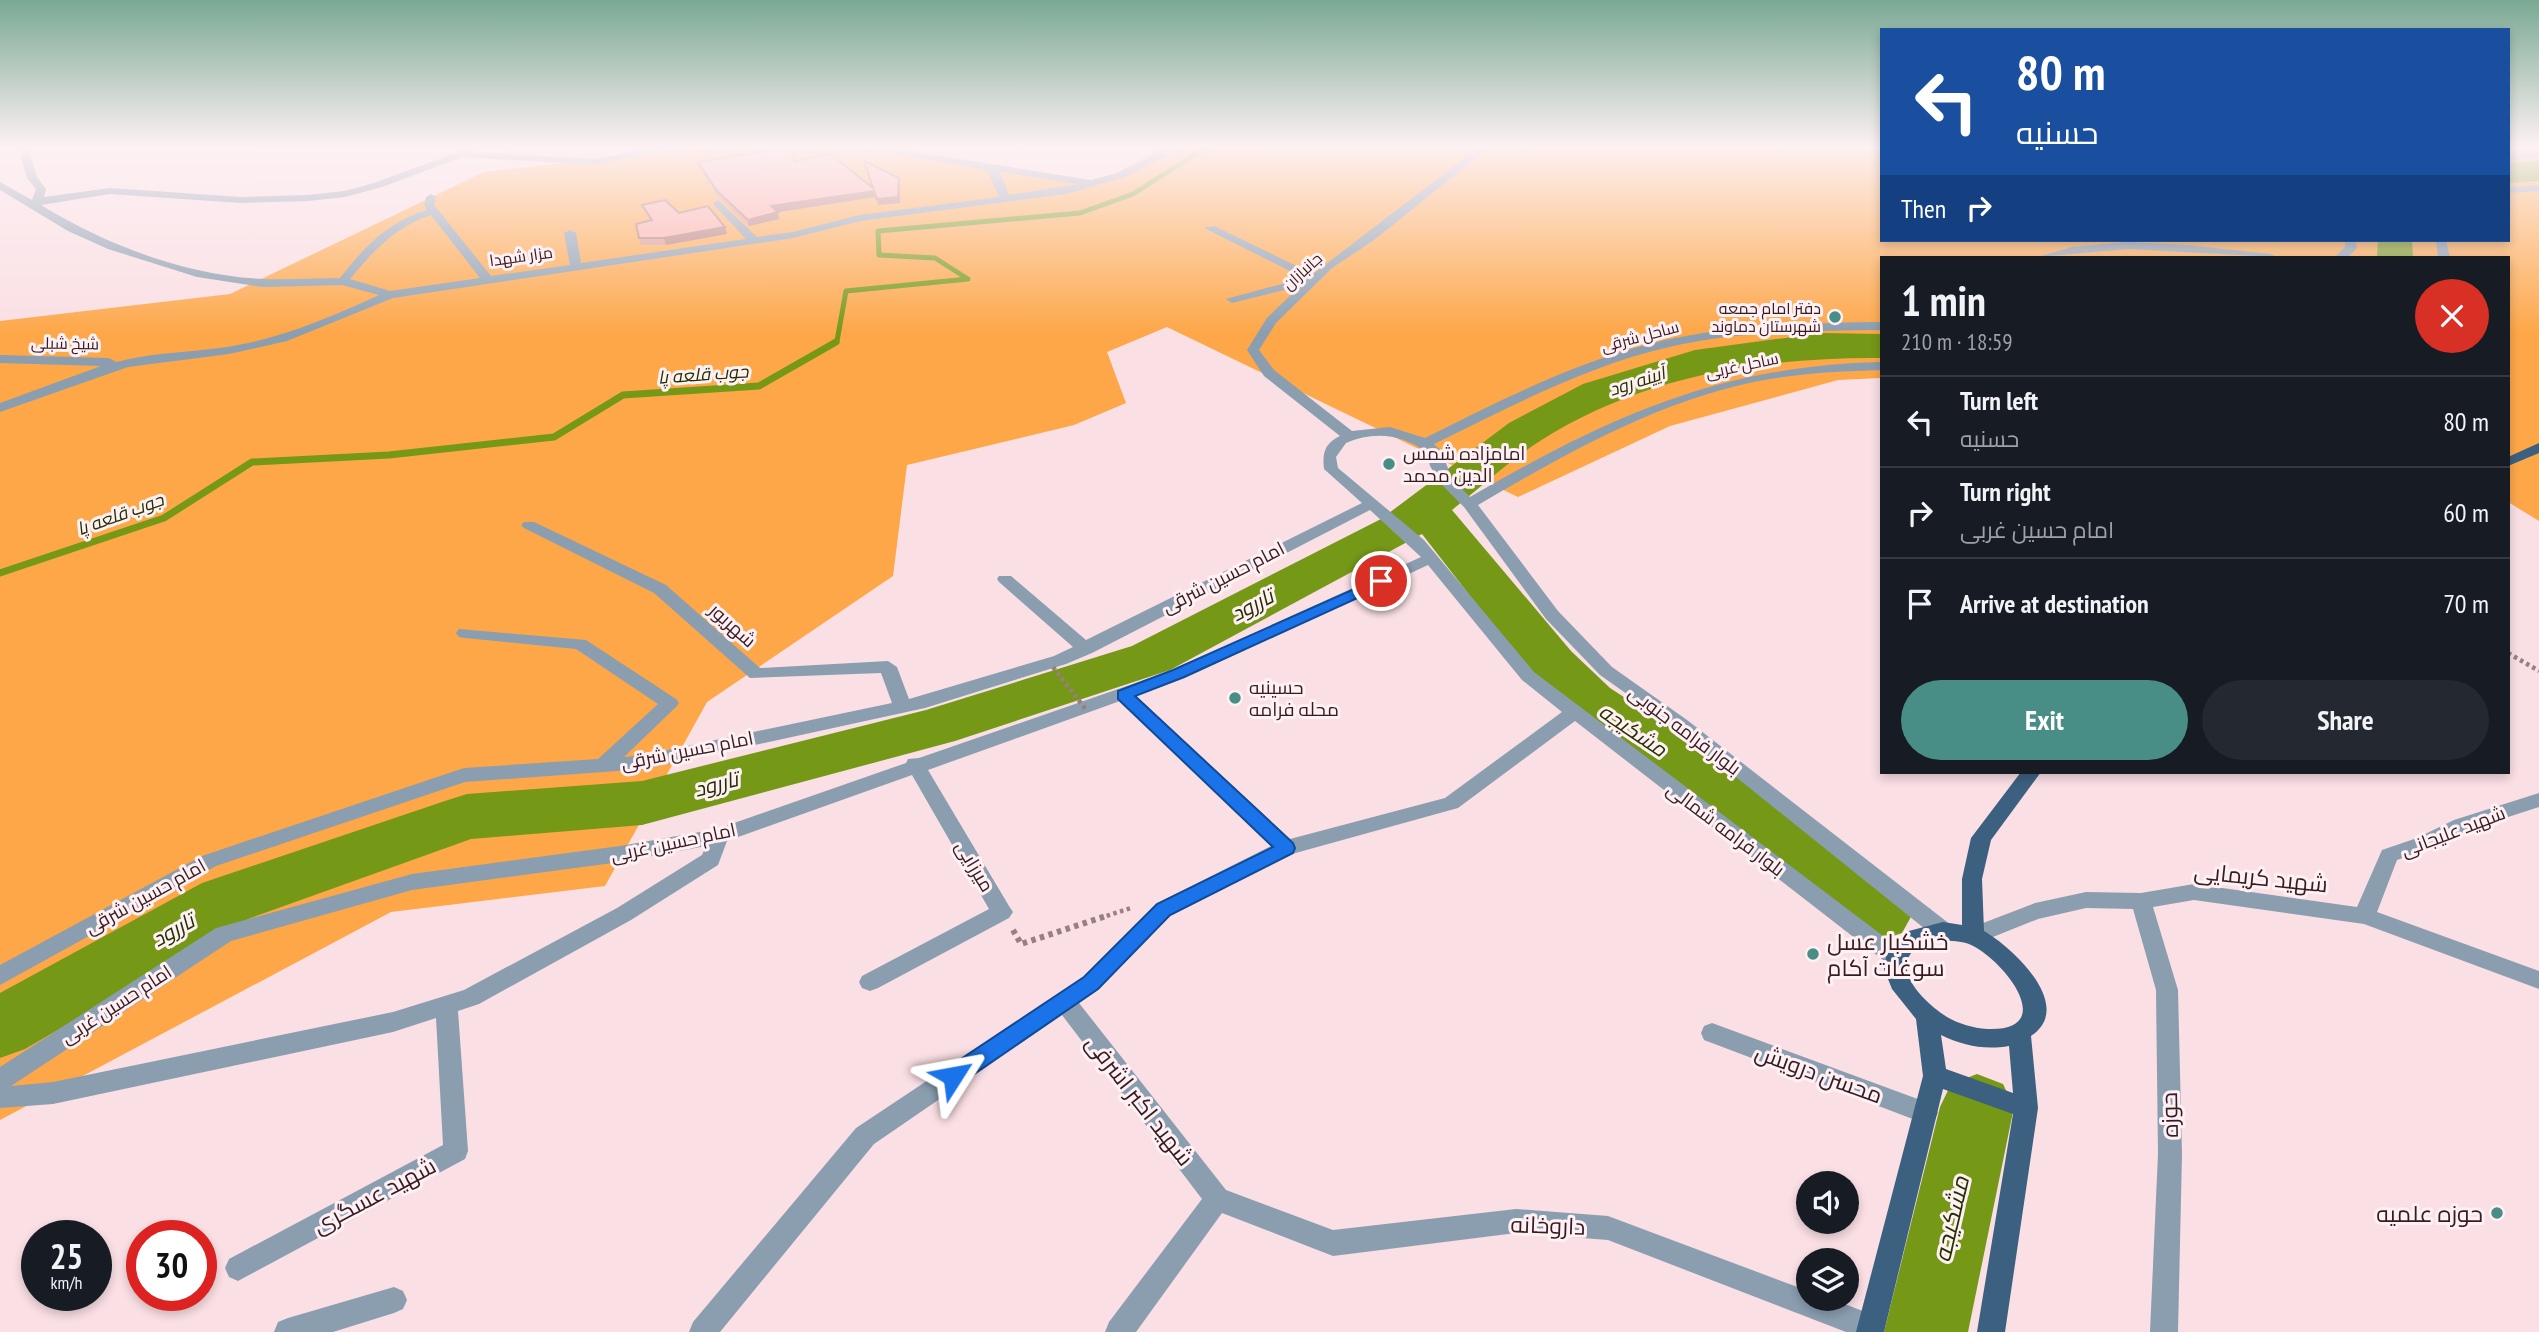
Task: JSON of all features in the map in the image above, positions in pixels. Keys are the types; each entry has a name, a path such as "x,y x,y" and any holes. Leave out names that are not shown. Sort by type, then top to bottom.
{"main road":[{"path":"2510,460 2539,447"},
{"path":"1973,936 1972,879 1981,838 2029,774"},
{"path":"1943,931 1973,936 2009,958 2032,990 2035,1007 2030,1021 2019,1032 2004,1038 1976,1038 1946,1029 1927,1019 1900,988 1895,972 1895,957 1901,946 1912,937 1943,931"},
{"path":"1870,1330 1935,1076 1927,1019"},
{"path":"1991,1332 2026,1108 2019,1032"},
{"path":"1935,1076 2026,1108"}],"street":[{"path":"45,209 72,229 112,247 201,274 263,283 342,281 390,295"},
{"path":"724,209 755,241"},
{"name":"مزار شهدا","path":"0,408 77,377 130,362 242,348 293,337 330,324 390,295 793,235 860,218 927,209"},
{"name":"جانبازان","path":"1349,436 1269,373 1253,350 1271,321 1315,279 1404,209"},
{"path":"342,281 376,239 406,218 434,211 486,279"},
{"path":"1210,228 1315,279"},
{"path":"570,233 576,266"},
{"path":"2342,256 2351,248 2350,242"},
{"path":"2048,256 2067,251 2134,245 2260,256"},
{"path":"1232,299 1315,279"},
{"name":"ساحل شرقی","path":"1425,443 1567,375 1670,343 1801,327 1880,326"},
{"name":"شیخ شبلی","path":"0,359 130,362"},
{"name":"ساحل غربی","path":"1464,500 1635,414 1724,384 1836,365 1880,366"},
{"path":"1349,436 1363,432 1396,432 1425,443"},
{"name":"بلوار فرامه شمالی","path":"1349,436 1330,451 1328,460 1339,478 1352,485 1425,551 1528,676 1895,957"},
{"name":"بلوار فرامه جنوبی","path":"1425,443 1434,451 1434,462 1552,615 1606,671 1681,724 1943,931"},
{"name":"امام حسین شرقی","path":"0,976 209,861 464,775 644,762 925,702 1060,660 1183,597 1374,507"},
{"name":"شهریور","path":"529,525 660,589 756,674 888,667 902,706"},
{"name":"امام حسین غربی","path":"0,1080 224,934 412,883 620,855 719,836 915,764 1124,695 1179,674 1425,551"},
{"path":"1005,579 1086,649"},
{"path":"465,634 580,644 670,703 603,765"},
{"path":"1124,695 1286,848"},
{"path":"703,1332 865,1136 1091,983 1163,910 1286,848 1451,803 1573,713"},
{"name":"میرزایی","path":"870,982 1002,912 915,764"},
{"name":"شهید علیجانی","path":"2365,916 2372,892 2389,855 2424,844 2461,825 2539,800"},
{"path":"0,1097 53,1093 154,1073 393,1022 471,997 600,927 710,860 719,836"},
{"name":"شهید کریمایی","path":"1973,936 2035,911 2074,902 2141,901 2194,892 2365,916 2539,980"},
{"name":"حوزه","path":"2141,901 2167,990 2170,1179 2164,1332"},
{"name":"شهید اکبر اشرفی","path":"1064,1001 1217,1199"},
{"name":"شهید عسگری","path":"238,1268 456,1151 446,1006"},
{"name":"محسن درویش","path":"1712,1033 1926,1113"},
{"path":"1119,1332 1217,1199"},
{"name":"داروخانه","path":"1217,1199 1333,1243 1516,1221 1608,1228 1870,1330"},
{"path":"288,1332 394,1300"}],"path":[{"path":"2510,654 2539,671"},
{"path":"1053,667 1087,711"},
{"path":"1002,912 1021,944 1147,902 1163,910"}],"shaded area":[{"path":"407,209 1880,209 1880,242 2510,242 2510,209 2539,209 2539,521 2510,503 2510,256 1880,256 1880,378 1838,380 1670,426 1518,497 1167,327 1107,352 1126,403 1074,425 907,465 893,576 707,702 605,886 391,912 0,1120 0,321 230,294"}],"building":[{"path":"645,209 675,209 679,213 711,209 725,227 664,238 639,238 636,224 652,220"},
{"path":"736,209 775,209 778,212 748,220"}],"waterway":[{"name":"جوب قلعه پا","path":"833,343 837,341 846,291 968,279 935,258 879,255 878,231 1080,213 1091,209"},
{"name":"آیینه رود","path":"2395,242 2395,256"},
{"name":"جوب قلعه پا","path":"0,573 164,518 252,462 389,455 554,437 623,395 759,386 836,342"},
{"name":"آیینه رود","path":"1425,508 1524,432 1598,393 1695,362 1822,345 1880,346"},
{"name":"تاررود","path":"0,1028 225,901 467,817 642,803 935,727 1151,658 1398,529 1425,508"},
{"name":"مشکیجه","path":"1425,508 1552,664 1590,701 1662,749 1879,915"},
{"name":"مشکیجه","path":"1926,1332 1977,1107"}],"place":[{"name":"دفتر امام جمعه شهرستان دماوند","path":"1835,317"},
{"name":"امامزاده شمس الدین محمد","path":"1389,464"},
{"name":"حسینیه محله فرامه","path":"1235,698"},
{"name":"خشکبار عسل سوغات آکام","path":"1813,954"},
{"name":"حوزه علمیه","path":"2497,1213"}],"route":[{"path":"953,1076 1091,983 1163,910 1286,848 1124,695 1179,674 1381,581"}]}
